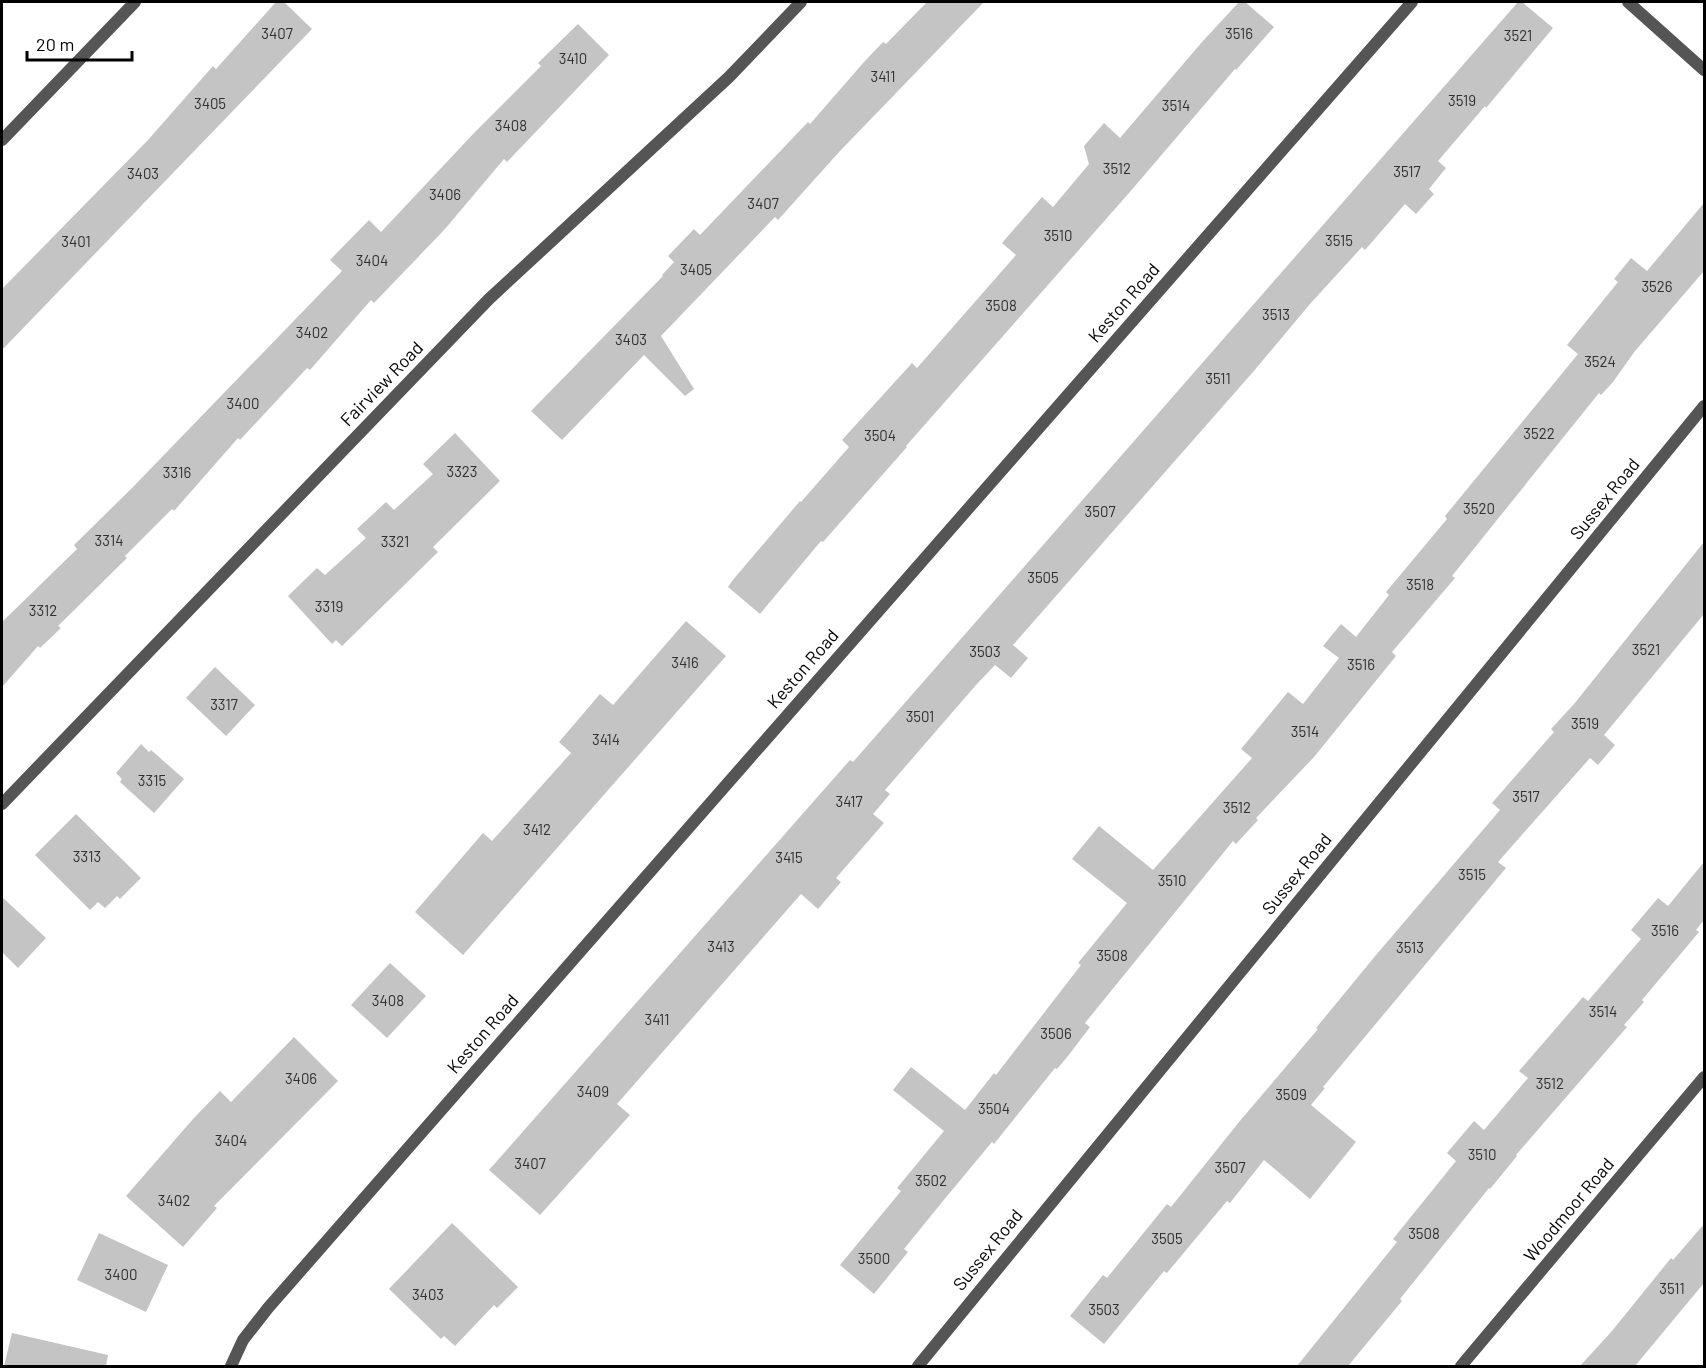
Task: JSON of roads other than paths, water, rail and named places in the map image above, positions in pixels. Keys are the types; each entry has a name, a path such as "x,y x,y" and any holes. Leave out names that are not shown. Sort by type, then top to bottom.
{"street":[{"path":"2,140 135,2"},
{"name":"Fairview Road","path":"2,804 489,299 729,77 801,2"},
{"name":"Keston Road","path":"231,1366 243,1340 267,1308 1412,2"},
{"path":"1628,2 1704,70"},
{"name":"Sussex Road","path":"918,1366 1704,406"},
{"name":"Woodmoor Road","path":"1461,1366 1704,1077"}]}
